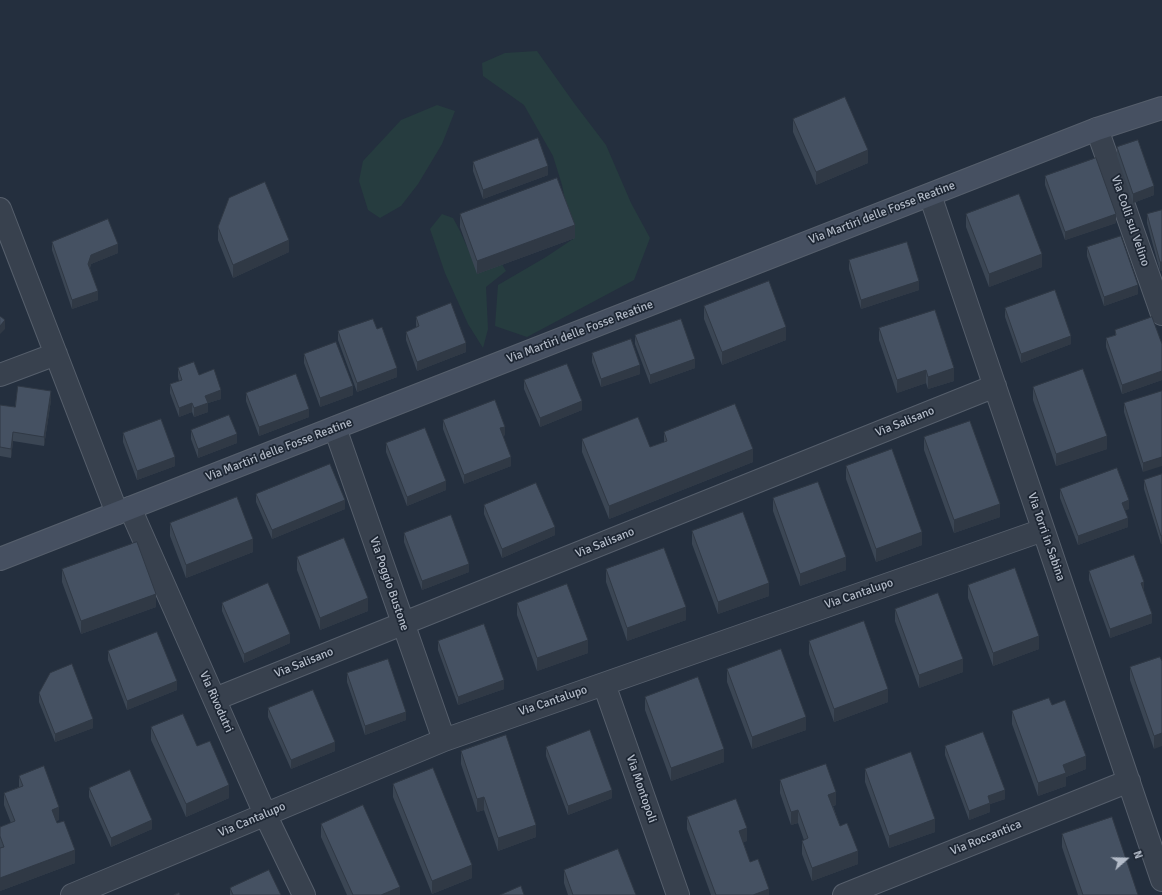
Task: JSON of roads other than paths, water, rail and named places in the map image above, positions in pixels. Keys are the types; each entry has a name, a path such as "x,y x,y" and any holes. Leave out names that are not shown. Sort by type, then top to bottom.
{"main road":[{"name":"Via Martiri delle Fosse Reatine","path":"0,559 1097,129 1162,108"}],"street":[{"name":"Via Colli sul Velino","path":"1097,129 1162,314"},
{"name":"Via Torri in Sabina","path":"930,195 1162,880"},
{"name":"Via Rivodutri","path":"0,209 56,354 124,511 214,699 265,814 304,895"},
{"path":"0,375 56,354"},
{"name":"Via Salisano","path":"214,699 995,386"},
{"name":"Via Poggio Bustone","path":"335,428 444,740"},
{"name":"Via Cantalupo","path":"72,895 444,740 1043,530"},
{"name":"Via Montopoli","path":"604,684 678,895"},
{"name":"Via Roccantica","path":"844,895 1129,781"}]}
